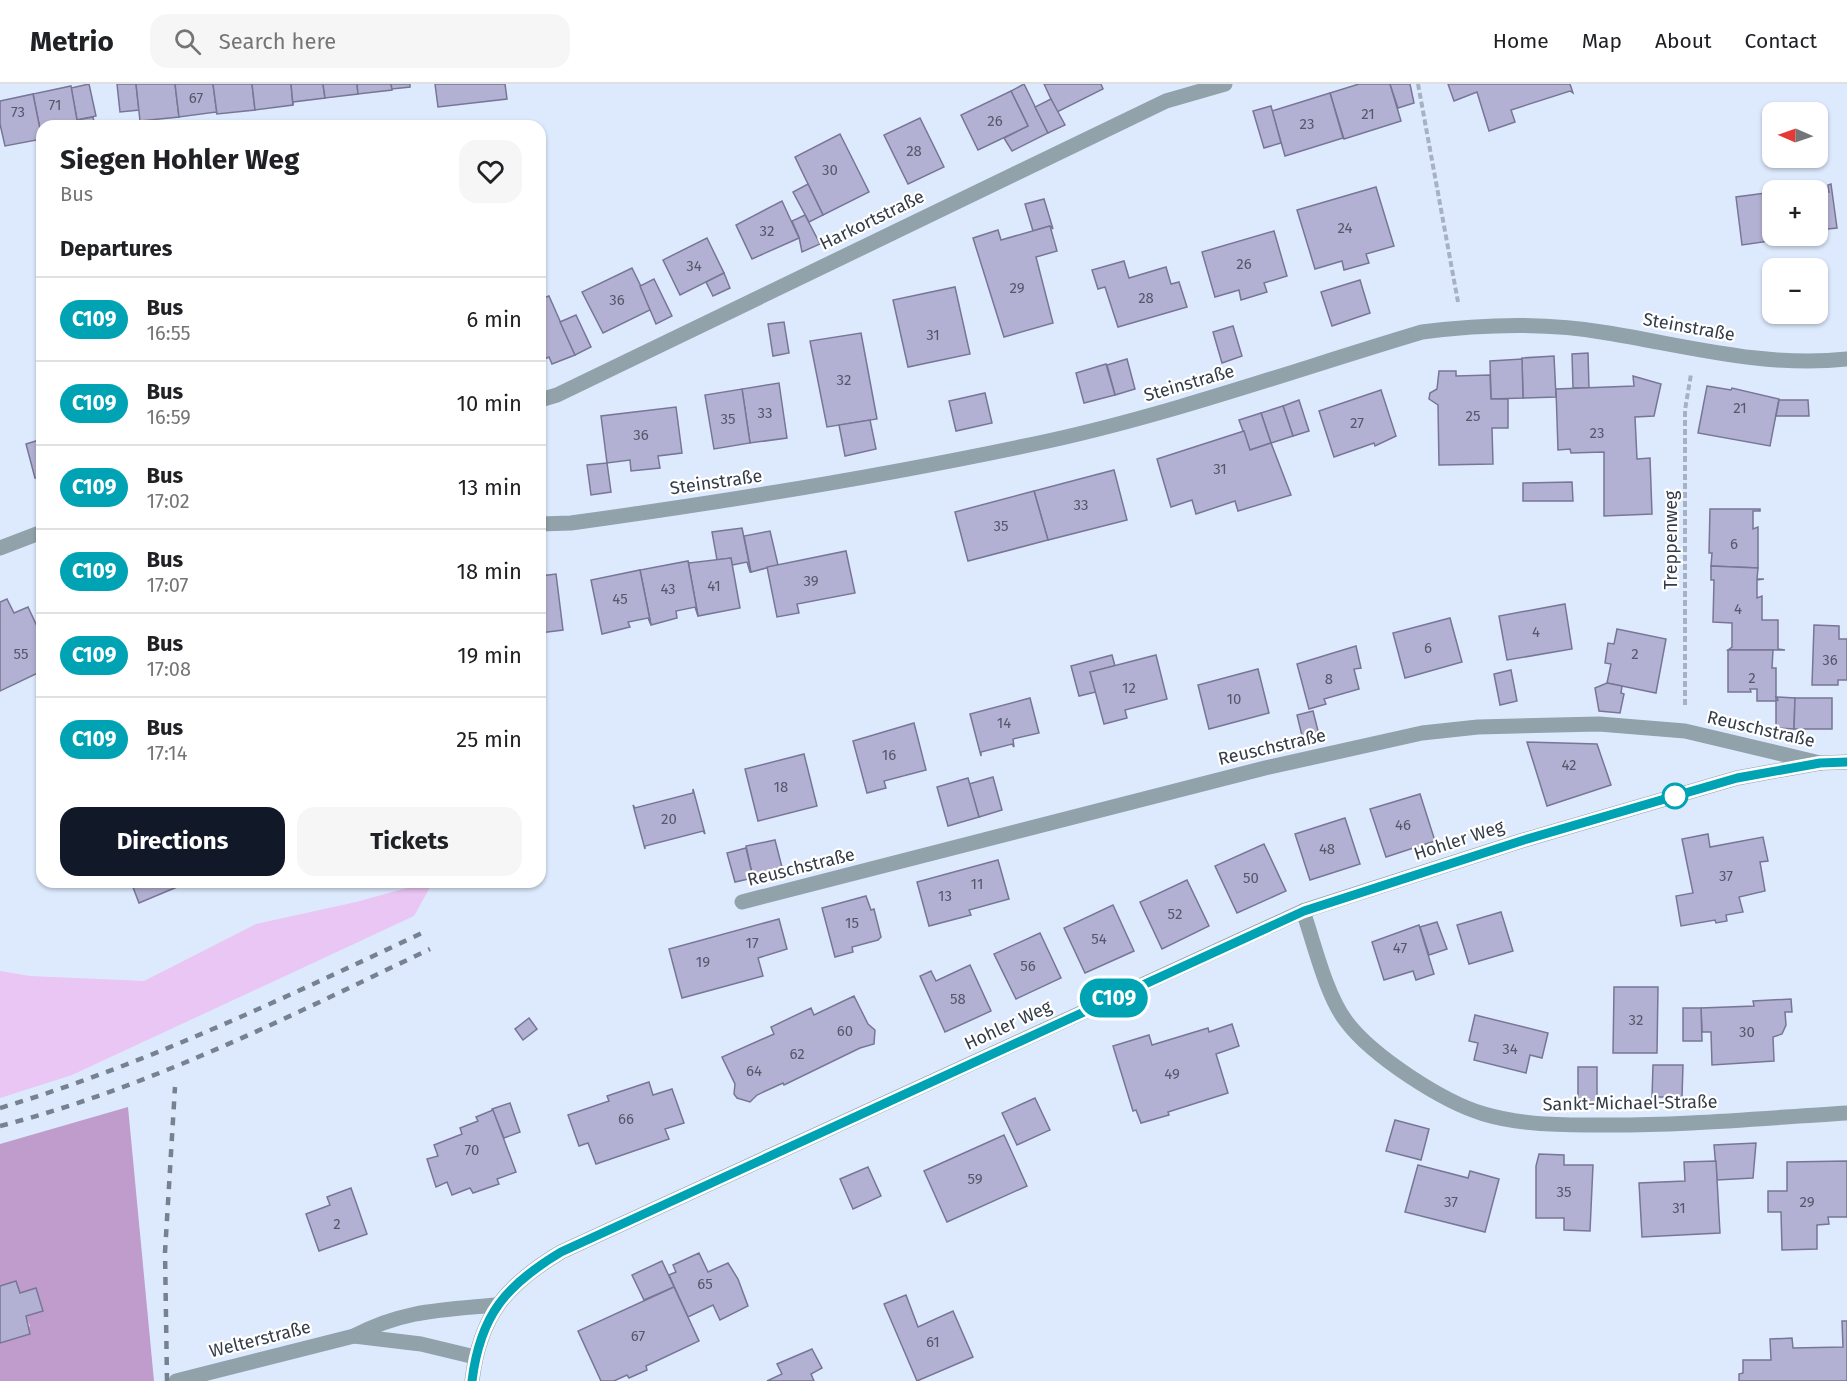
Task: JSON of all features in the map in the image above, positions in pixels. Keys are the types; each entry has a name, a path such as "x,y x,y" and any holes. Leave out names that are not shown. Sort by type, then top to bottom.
{"street":[{"name":"Harkortstraße","path":"546,398 557,395 1155,106 1225,84"},
{"name":"Steinstraße","path":"546,524 571,523 772,494 1049,440 1184,406 1422,332 1463,326 1535,325 1606,332 1695,350 1759,359 1822,362 1847,359"},
{"path":"0,548 36,534"},
{"name":"Reuschstraße","path":"742,902 1265,768 1422,733 1478,727 1588,724 1685,731 1820,763"},
{"name":"Hohler Weg","path":"472,1381 475,1358 496,1305 515,1283 531,1270 561,1252 1304,911 1524,840 1737,778 1820,763 1847,762"},
{"name":"Sankt-Michael-Straße","path":"1304,911 1325,977 1346,1021 1389,1062 1428,1088 1483,1114 1536,1124 1646,1125 1847,1113"},
{"name":"Welterstraße","path":"176,1381 354,1336 380,1322 429,1310 496,1305"},
{"name":"Welterstraße","path":"354,1336 421,1344 475,1358"}],"path":[{"path":"1418,84 1463,326"},
{"name":"Treppenweg","path":"1685,731 1685,410 1695,350"}],"shaded area":[{"path":"407,888 430,888 414,916 72,1075 0,1098 0,971 30,976 144,981 256,924"},
{"path":"128,1107 154,1381 0,1381 0,1343 30,1326 26,1316 43,1311 36,1288 20,1293 16,1281 0,1286 0,1144"}],"building":[{"path":"89,84 96,116 77,120 71,88"},
{"path":"117,84 136,84 139,110 120,112"},
{"path":"136,84 175,84 179,117 140,120"},
{"path":"175,84 213,84 217,114 216,112 179,117"},
{"path":"213,84 252,84 255,110 217,114"},
{"path":"252,84 291,84 293,105 255,110"},
{"path":"291,84 323,84 325,98 293,102 293,105"},
{"path":"323,84 357,84 358,94 325,98"},
{"path":"357,84 391,84 392,90 358,94"},
{"path":"391,84 410,84 410,87 392,89"},
{"path":"435,84 505,84 507,99 438,107"},
{"path":"1024,84 1048,133 1012,151 1004,138 1028,126 1011,91"},
{"path":"1044,84 1101,84 1103,89 1057,112"},
{"path":"1359,84 1390,84 1401,121 1344,139 1330,93"},
{"path":"1390,84 1410,84 1414,103 1398,108"},
{"path":"1448,84 1570,84 1573,93 1570,91 1511,110 1515,122 1489,131 1477,92 1454,101"},
{"path":"71,86 77,120 38,120 33,94"},
{"path":"1011,91 1028,126 978,150 961,115"},
{"path":"1330,93 1343,138 1285,156 1272,111"},
{"path":"33,94 38,120 36,120 36,140 5,146 0,124 0,101"},
{"path":"1051,99 1065,125 1048,133 1035,107"},
{"path":"1271,106 1281,143 1264,148 1253,111"},
{"path":"93,117 94,120 77,120"},
{"path":"920,118 944,167 908,184 884,135"},
{"path":"840,134 869,192 823,215 795,157"},
{"path":"808,184 823,215 809,222 793,192"},
{"path":"1831,184 1837,228 1828,229 1829,192 1828,185"},
{"path":"1376,187 1394,246 1366,254 1369,263 1344,270 1342,261 1315,269 1297,210"},
{"path":"1762,193 1762,242 1742,245 1736,197"},
{"path":"1044,199 1053,229 1050,226 1033,231 1025,204"},
{"path":"782,201 799,238 752,259 736,225"},
{"path":"805,215 820,244 802,252 792,221"},
{"path":"1050,226 1057,251 1036,257 1053,323 1004,337 973,238 998,230 1001,240"},
{"path":"1274,231 1287,276 1264,283 1267,292 1241,300 1239,290 1215,297 1202,252"},
{"path":"707,238 724,273 680,295 663,260"},
{"path":"1124,261 1129,278 1166,267 1171,284 1179,282 1187,307 1118,327 1105,287 1098,289 1092,270"},
{"path":"632,268 652,309 603,333 582,292"},
{"path":"724,273 730,288 713,296 706,282"},
{"path":"654,279 672,316 656,324 640,286"},
{"path":"1360,280 1370,313 1332,326 1321,292"},
{"path":"955,287 970,354 908,367 893,300"},
{"path":"549,296 575,355 552,364 549,357 546,358 546,297"},
{"path":"576,315 591,347 575,355 560,322"},
{"path":"784,322 789,353 773,356 768,324"},
{"path":"1233,326 1242,356 1222,363 1213,332"},
{"path":"861,333 877,419 827,427 810,341"},
{"path":"1588,353 1589,388 1573,388 1572,354"},
{"path":"1554,356 1556,397 1523,398 1522,358"},
{"path":"1127,359 1135,389 1115,395 1107,365"},
{"path":"1522,359 1523,398 1491,399 1490,361"},
{"path":"1106,364 1115,395 1084,403 1076,373"},
{"path":"1439,371 1456,371 1456,376 1490,375 1491,399 1508,399 1508,428 1492,428 1493,464 1439,465 1438,405 1429,399 1430,393 1437,389"},
{"path":"1633,376 1661,384 1654,416 1635,417 1637,459 1650,458 1652,514 1604,516 1604,452 1571,453 1570,449 1558,450 1556,389 1634,386"},
{"path":"779,383 787,438 750,443 742,389"},
{"path":"1707,386 1731,390 1732,388 1779,399 1770,446 1698,433"},
{"path":"742,389 750,443 714,449 705,395"},
{"path":"1381,390 1396,436 1375,446 1374,443 1334,457 1319,411"},
{"path":"985,393 992,423 956,431 949,401"},
{"path":"1299,400 1309,431 1293,436 1283,406"},
{"path":"1779,400 1808,400 1809,416 1776,416"},
{"path":"1283,406 1293,436 1271,443 1261,413"},
{"path":"676,407 682,453 658,456 660,468 631,471 630,460 607,463 601,416"},
{"path":"1261,413 1271,443 1250,450 1239,420"},
{"path":"870,420 876,449 845,456 839,425"},
{"path":"1244,431 1250,450 1271,443 1291,495 1238,511 1235,501 1196,514 1192,500 1171,507 1157,459"},
{"path":"36,441 36,478 35,478 26,444"},
{"path":"607,463 611,492 591,495 587,465"},
{"path":"1114,470 1127,520 1048,540 1034,491"},
{"path":"1572,482 1573,501 1523,501 1523,483"},
{"path":"1034,491 1048,540 968,561 955,512"},
{"path":"1710,509 1760,509 1760,511 1753,511 1753,529 1758,527 1758,568 1711,566"},
{"path":"742,528 751,572 747,562 732,565 731,558 717,560 712,532"},
{"path":"770,531 778,565 751,572 744,536"},
{"path":"846,551 855,593 797,604 799,613 777,617 767,567"},
{"path":"731,558 740,608 698,616 688,561 689,563"},
{"path":"688,561 698,616 695,607 676,611 677,618 651,625 640,570"},
{"path":"1711,566 1758,568 1757,579 1764,579 1757,580 1757,598 1762,596 1762,620 1778,620 1778,649 1785,650 1728,650 1732,647 1732,623 1713,622 1714,580 1711,580"},
{"path":"640,570 651,625 648,618 628,622 630,627 602,634 591,580"},
{"path":"556,574 563,630 546,632 546,575"},
{"path":"7,599 14,613 28,607 36,624 36,674 0,691 0,602"},
{"path":"1565,604 1572,649 1507,660 1499,616"},
{"path":"1450,618 1462,662 1405,678 1393,633"},
{"path":"1814,625 1839,626 1839,639 1847,639 1847,680 1838,680 1838,685 1812,685"},
{"path":"1617,629 1666,639 1656,693 1607,683 1611,664 1605,663 1608,643 1614,644"},
{"path":"1356,646 1361,668 1354,669 1359,689 1324,699 1326,704 1309,709 1297,664"},
{"path":"1728,650 1773,650 1772,668 1776,668 1776,700 1778,701 1757,701 1757,689 1750,689 1751,692 1728,692"},
{"path":"1112,655 1115,666 1090,672 1096,692 1079,696 1071,666"},
{"path":"1156,655 1167,699 1125,710 1127,718 1104,724 1090,672"},
{"path":"1258,669 1269,713 1209,729 1198,685"},
{"path":"1511,670 1517,701 1500,705 1494,674"},
{"path":"1607,683 1622,686 1621,693 1624,694 1620,713 1599,711 1595,688"},
{"path":"1776,697 1795,698 1794,729 1776,728 1776,701 1778,700"},
{"path":"1030,698 1039,733 1013,739 1014,747 1012,744 981,752 981,756 970,714"},
{"path":"1795,698 1832,698 1832,729 1794,729"},
{"path":"1313,711 1320,739 1304,744 1297,715"},
{"path":"914,723 926,770 884,781 886,788 867,793 853,741"},
{"path":"1527,742 1597,744 1611,785 1547,806"},
{"path":"804,754 817,806 758,821 745,769"},
{"path":"993,777 1002,810 979,817 969,784"},
{"path":"968,778 979,817 948,826 937,787"},
{"path":"693,789 705,834 703,831 645,846 645,849 633,805 635,808 693,793"},
{"path":"1420,794 1435,841 1386,857 1370,809"},
{"path":"1345,818 1360,864 1310,880 1295,834"},
{"path":"1708,834 1710,847 1763,837 1768,861 1760,862 1765,891 1739,897 1743,912 1726,915 1727,921 1716,923 1715,920 1681,926 1676,896 1693,893 1682,839"},
{"path":"775,840 783,871 753,878 746,846"},
{"path":"1264,844 1286,891 1237,913 1215,866"},
{"path":"746,848 753,878 735,882 727,853"},
{"path":"998,860 1009,899 969,910 971,915 929,926 917,882"},
{"path":"1187,880 1209,926 1162,949 1140,902"},
{"path":"133,888 175,888 139,903"},
{"path":"866,896 871,910 874,909 881,937 878,940 852,947 853,952 835,957 822,908"},
{"path":"1113,905 1134,951 1085,973 1064,928"},
{"path":"1501,912 1513,951 1469,964 1457,925"},
{"path":"779,919 787,949 758,958 763,976 682,998 669,949"},
{"path":"1437,922 1447,949 1429,955 1420,927"},
{"path":"1419,925 1434,974 1416,980 1413,971 1384,980 1372,942"},
{"path":"1040,933 1061,978 1016,999 994,954"},
{"path":"970,965 991,1011 945,1032 920,976 931,971 936,981"},
{"path":"1614,987 1658,987 1657,1053 1613,1053"},
{"path":"854,996 868,1024 875,1030 874,1044 860,1048 784,1085 783,1083 757,1095 750,1102 737,1098 734,1094 735,1084 722,1057 774,1034 771,1027 811,1008 814,1015"},
{"path":"1791,999 1792,1012 1785,1012 1786,1025 1782,1034 1773,1037 1774,1061 1712,1065 1711,1032 1702,1032 1701,1008 1754,1006 1753,1001"},
{"path":"1683,1008 1701,1008 1702,1041 1683,1041"},
{"path":"1475,1015 1548,1033 1542,1058 1530,1055 1526,1073 1474,1060 1478,1043 1469,1041"},
{"path":"529,1018 537,1029 523,1040 515,1029"},
{"path":"1232,1024 1239,1046 1216,1054 1228,1093 1141,1123 1136,1110 1133,1111 1113,1046 1149,1035 1152,1045 1208,1028 1209,1032"},
{"path":"1653,1065 1683,1065 1682,1097 1652,1097"},
{"path":"1578,1067 1597,1067 1597,1102 1578,1102"},
{"path":"649,1082 653,1095 672,1089 684,1123 665,1129 669,1139 596,1164 588,1143 579,1146 568,1115 609,1101 607,1096"},
{"path":"1035,1098 1050,1130 1017,1145 1002,1113"},
{"path":"510,1103 520,1132 504,1138 492,1109"},
{"path":"493,1110 516,1172 497,1179 499,1184 473,1193 470,1188 452,1195 447,1182 436,1187 427,1159 438,1156 434,1145 462,1134 460,1128 478,1121 476,1117"},
{"path":"1395,1120 1429,1129 1421,1160 1386,1151"},
{"path":"1004,1135 1027,1186 947,1222 924,1171"},
{"path":"1756,1143 1753,1178 1717,1180 1714,1145"},
{"path":"1539,1154 1564,1155 1564,1165 1593,1165 1590,1231 1564,1230 1564,1218 1536,1218 1536,1166"},
{"path":"1716,1161 1720,1233 1642,1237 1639,1183 1685,1181 1684,1162"},
{"path":"1847,1161 1847,1217 1828,1217 1829,1224 1817,1225 1817,1249 1782,1250 1781,1212 1768,1212 1768,1191 1787,1191 1787,1162"},
{"path":"1418,1165 1468,1178 1470,1171 1499,1179 1485,1232 1405,1212"},
{"path":"868,1167 881,1196 853,1209 840,1179"},
{"path":"351,1188 367,1234 319,1251 306,1214 330,1205 327,1197"},
{"path":"699,1253 708,1272 728,1263 738,1279 748,1306 720,1320 713,1305 688,1317 669,1275 676,1272 673,1265"},
{"path":"662,1261 674,1287 644,1300 632,1275"},
{"path":"16,1281 20,1293 36,1288 43,1311 26,1316 30,1334 0,1343 0,1286"},
{"path":"674,1287 699,1341 646,1366 647,1370 629,1378 627,1375 614,1381 601,1381 578,1331"},
{"path":"906,1295 918,1327 953,1311 973,1357 917,1381 884,1304"},
{"path":"1842,1321 1847,1321 1847,1381 1739,1381 1739,1374 1743,1373 1743,1360 1771,1360 1770,1339 1792,1338 1793,1348 1843,1347"},
{"path":"812,1349 822,1368 811,1374 814,1381 767,1381 782,1374 777,1364"}],"railway":[{"path":"0,1108 55,1091 162,1050 267,1005 422,933"},
{"path":"0,1126 56,1110 165,1071 272,1024 430,949"},
{"path":"167,1381 165,1252 175,1087"}],"bus line":[{"name":"C109","path":"472,1381 475,1358 496,1305 515,1283 531,1270 561,1252 1304,911 1524,840 1737,778 1820,763 1847,762"}]}
